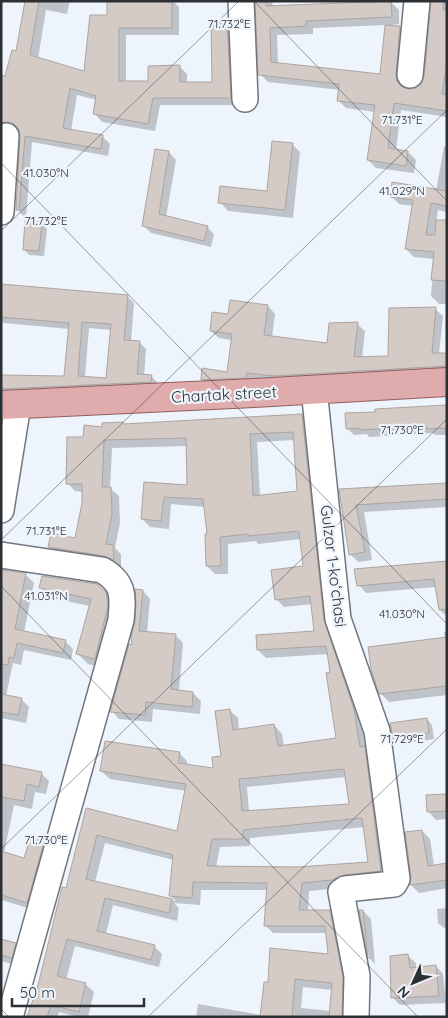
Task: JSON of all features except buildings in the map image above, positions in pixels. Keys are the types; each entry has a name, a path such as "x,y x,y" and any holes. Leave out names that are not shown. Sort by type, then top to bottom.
{"main road":[{"name":"Chartak street","path":"10,405 447,382"}],"street":[{"path":"241,1 246,100"},
{"path":"410,75 417,1"},
{"path":"1,212 6,136"},
{"name":"Gulzor 1-koʻchasi","path":"314,388 338,619 377,731 397,878 394,884 390,885 345,889 341,892 357,976 356,1017"},
{"path":"1,510 10,405"},
{"path":"1,555 102,570 112,576 123,596 121,620 10,1017"}]}
